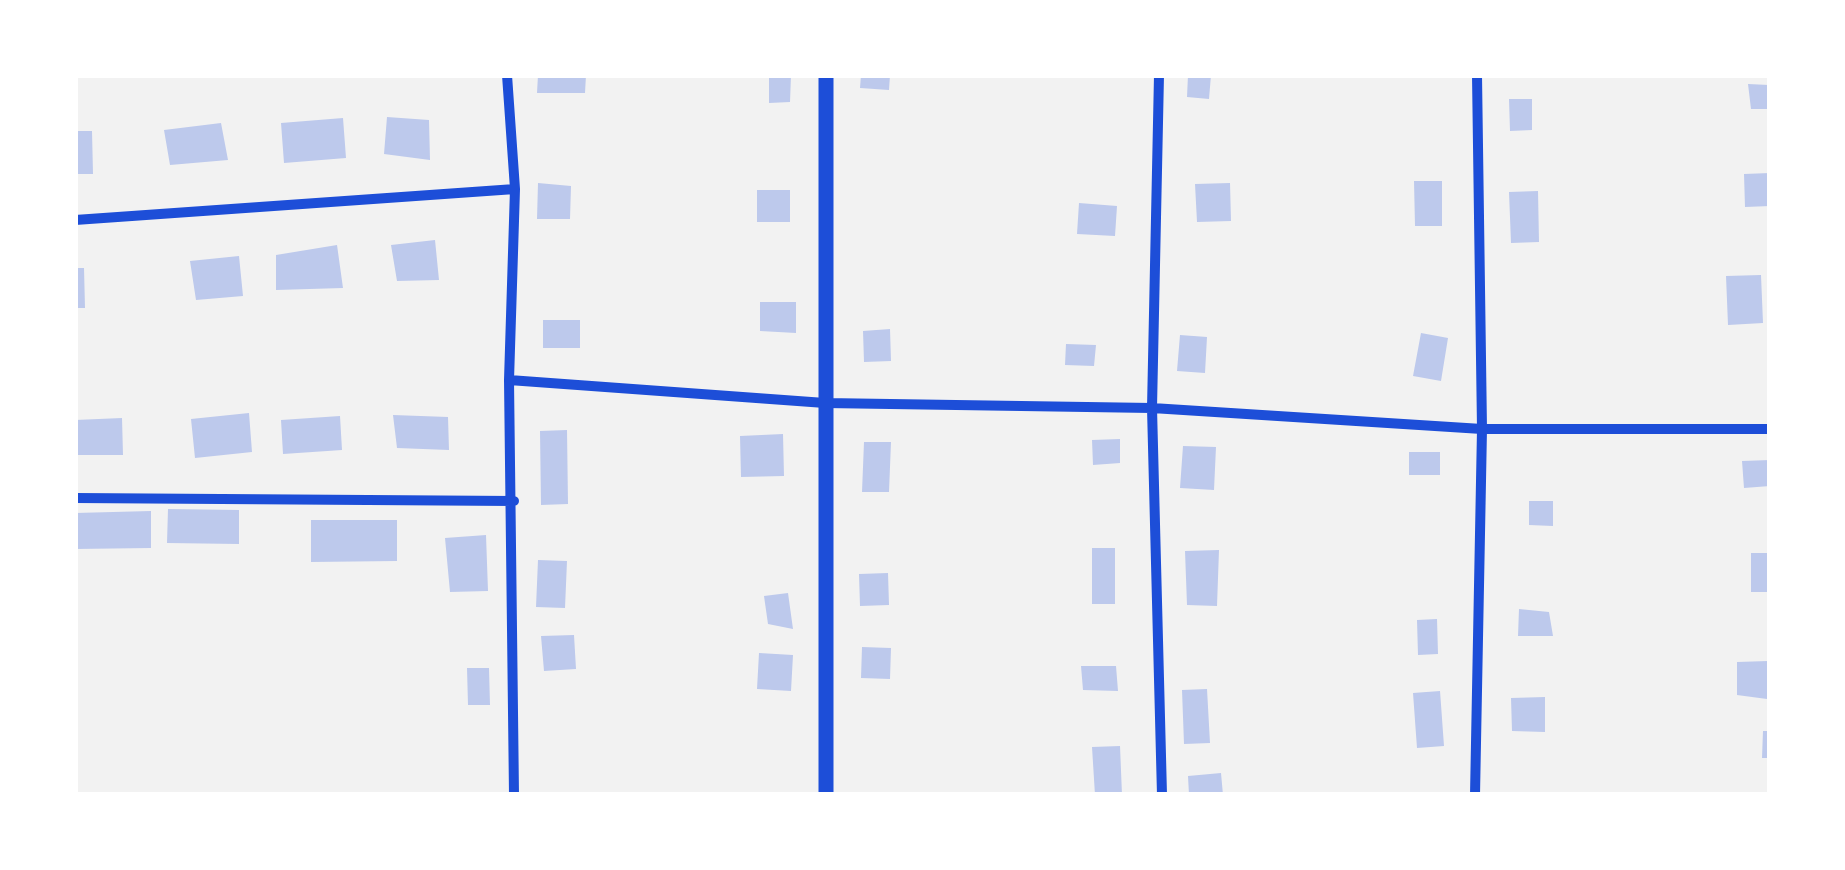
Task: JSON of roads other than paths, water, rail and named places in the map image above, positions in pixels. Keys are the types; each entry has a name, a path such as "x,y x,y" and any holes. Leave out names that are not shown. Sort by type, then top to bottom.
{"street":[{"path":"507,75 515,190 509,380 514,500 514,795"},
{"path":"826,75 826,795"},
{"path":"1159,75 1152,408 1162,795"},
{"path":"1476,795 1482,429 1477,75"},
{"path":"75,220 515,190"},
{"path":"509,380 826,403 1152,408 1482,429 1770,429"},
{"path":"75,498 514,500"}]}
